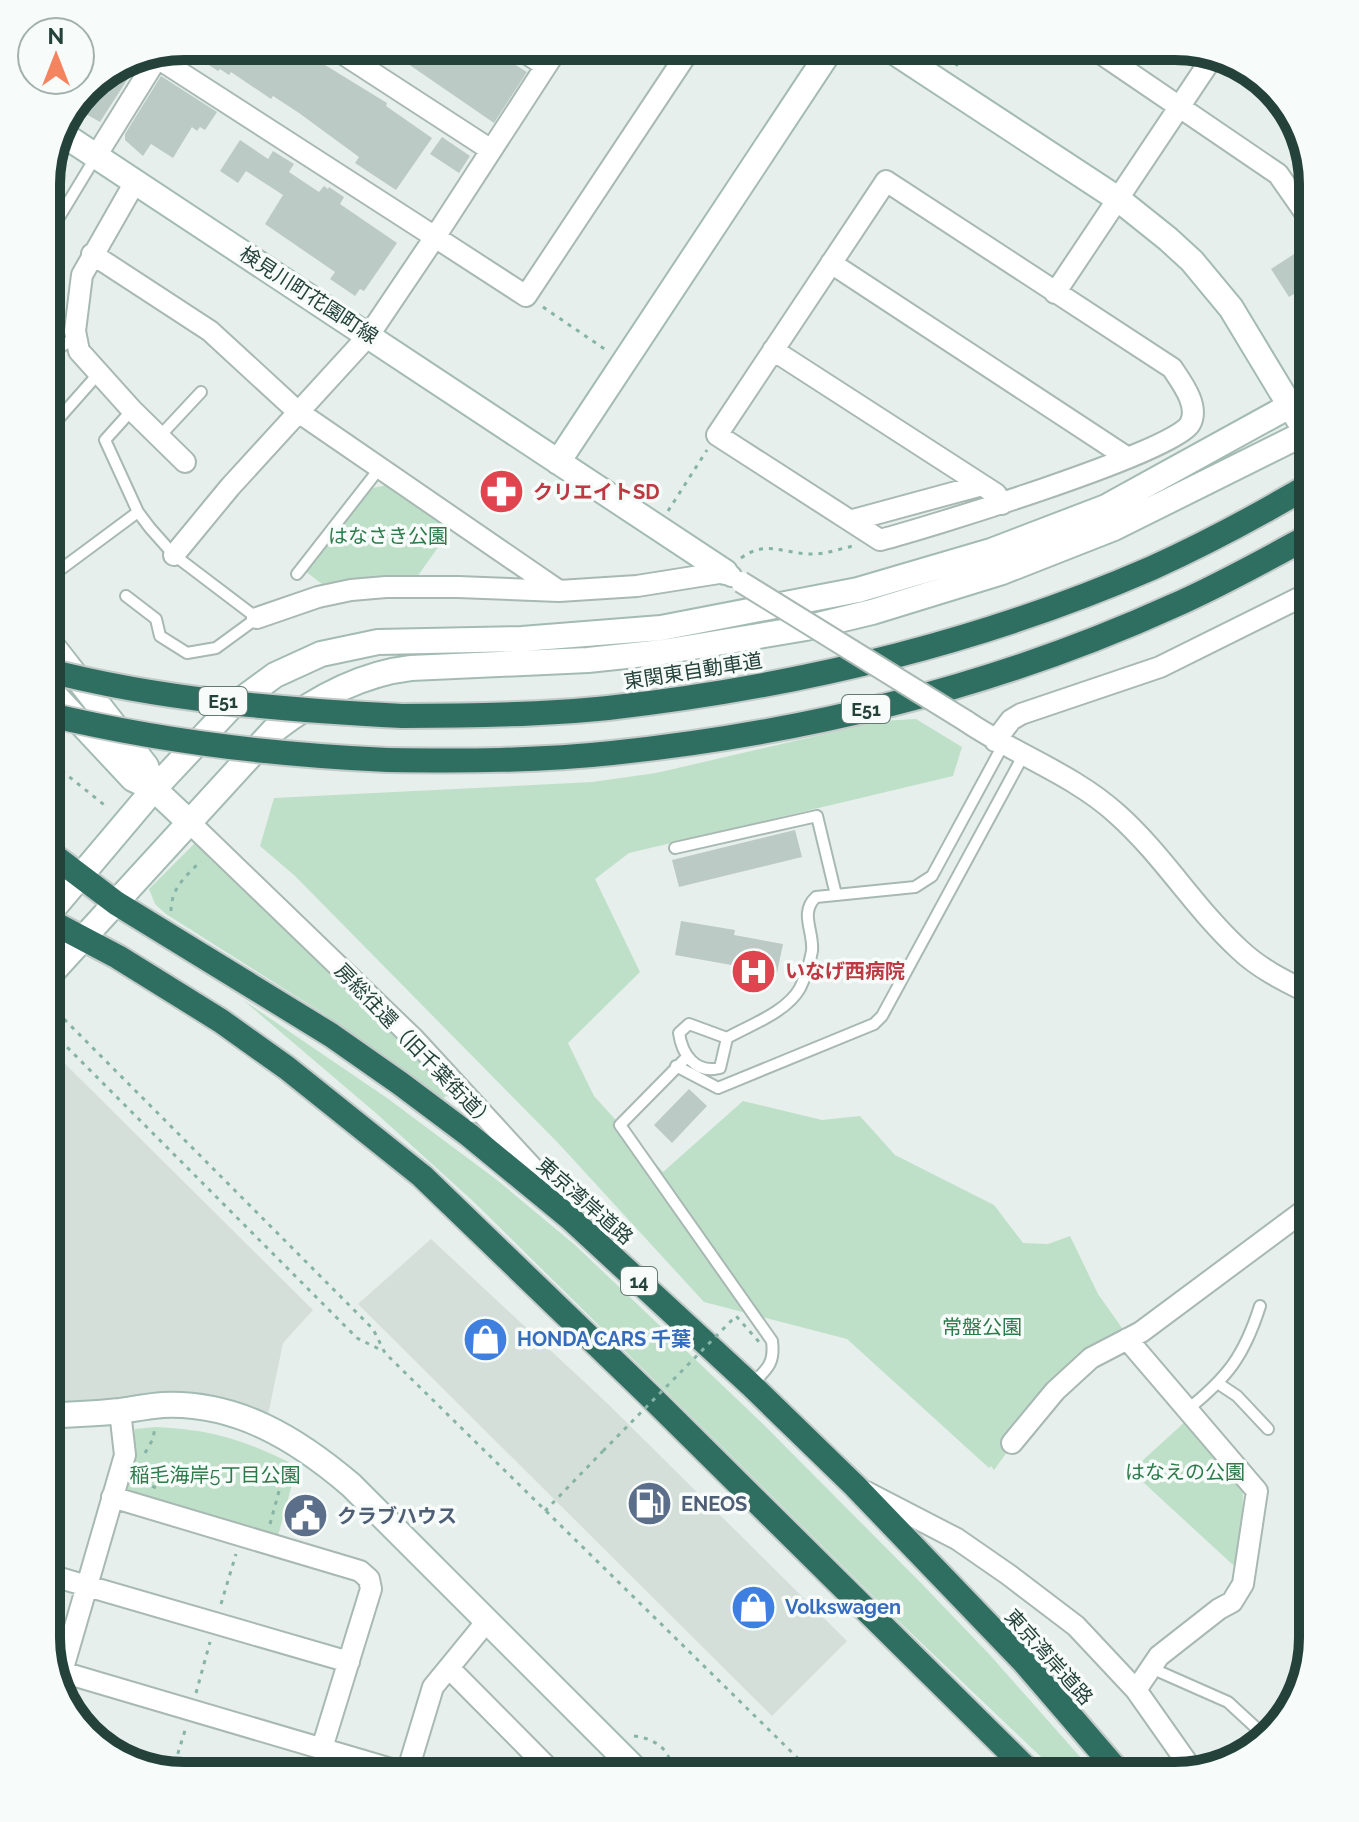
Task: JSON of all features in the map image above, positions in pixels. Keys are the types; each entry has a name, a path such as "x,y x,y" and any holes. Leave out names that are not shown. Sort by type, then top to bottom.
{"highway":[{"name":"東関東自動車道","path":"60,673 243,704 402,716 535,713 683,698 841,669 920,650 1074,600 1219,535 1299,491"},
{"name":"E51","path":"60,717 237,749 388,760 533,759 610,754 772,730 853,713 1016,667 1172,607 1299,541"},
{"name":"東京湾岸道路","path":"60,860 116,903 331,1035 401,1084 533,1187 635,1277 855,1486 1024,1662 1110,1762"},
{"path":"60,926 131,965 253,1043 356,1121 422,1176 1020,1762"}],"street":[{"path":"353,60 491,150"},
{"path":"537,60 546,66"},
{"path":"174,555 297,411 369,335 550,60"},
{"path":"163,62 526,296 683,60"},
{"path":"558,462 824,60"},
{"path":"906,60 1118,199 1168,239 1209,280 1231,308 1299,417"},
{"path":"1112,60 1278,174 1299,204"},
{"path":"96,156 151,64"},
{"path":"1055,293 1208,65"},
{"name":"検見川町花園町線","path":"69,138 558,462 734,572"},
{"path":"886,181 1172,368 1186,389 1193,413 1191,423 1184,432 1128,458 1002,504 880,540 717,435 831,263 886,181"},
{"path":"135,182 82,275 76,337 79,351 132,410 185,462"},
{"path":"92,254 210,331 297,411 559,591"},
{"path":"831,263 1128,458"},
{"path":"773,350 996,494 1002,504"},
{"path":"60,900 154,789 230,708 275,675 321,654 378,642 522,639 661,628 858,590 991,551 1106,507 1299,401"},
{"path":"60,965 273,731 331,693 387,671 588,660 663,652 806,628 872,612 1002,572 1114,528 1299,436"},
{"path":"853,520 982,485"},
{"path":"257,618 318,597 351,590 386,587 559,591 637,586 734,572 999,743 1100,799 1139,835 1211,921 1242,952 1273,975 1299,988"},
{"path":"999,743 1011,720 1021,714 1160,667 1299,598"},
{"path":"60,656 146,766 154,789"},
{"path":"60,701 133,779 154,789 188,821"},
{"name":"房総往還（旧千葉街道）","path":"188,821 414,1039 635,1277"},
{"path":"1012,1443 1055,1391 1091,1358 1141,1332 1299,1214"},
{"path":"1127,1339 1257,1491 1243,1584 1232,1602 1159,1656 1136,1690"},
{"path":"60,1415 163,1405 214,1409 271,1427 319,1457 351,1485 628,1762"},
{"path":"64,1666 125,1455 120,1411"},
{"path":"855,1486 957,1539 1076,1626 1136,1690 1186,1761"},
{"path":"112,1497 360,1571 369,1579 371,1589 322,1748"},
{"path":"60,1578 349,1662"},
{"path":"413,1762 433,1687 487,1621"},
{"path":"449,1668 542,1762"},
{"path":"67,1679 368,1762"}],"lane":[{"path":"60,216 96,156"},
{"path":"60,347 76,337"},
{"path":"60,417 99,373"},
{"path":"159,437 201,392"},
{"path":"126,596 156,619 160,636 187,653 216,648 257,618 174,555 138,512 105,440 132,410"},
{"path":"297,574 379,469"},
{"path":"60,570 138,512"},
{"path":"727,1038 689,1024 679,1033 686,1058 703,1067 720,1068 727,1038 781,1008 800,989 812,952 807,915 809,904 816,897 915,887 925,883 932,876 999,743"},
{"path":"676,1066 718,1088 874,1024 882,1016 1023,756"},
{"path":"675,848 817,816 836,895"},
{"path":"686,1058 620,1125 772,1341 774,1356 769,1367 751,1385"},
{"path":"1187,1410 1219,1384 1249,1340 1260,1306"},
{"path":"1219,1384 1237,1396 1268,1429"},
{"path":"1151,1668 1228,1702 1258,1730"}],"path":[{"path":"951,74 960,60"},
{"path":"526,296 624,362"},
{"path":"665,515 717,435"},
{"path":"734,572 752,550 766,548 810,554 880,540"},
{"path":"60,769 113,812"},
{"path":"171,913 171,899 180,881 215,847"},
{"path":"60,1015 373,1329 385,1353"},
{"path":"60,1040 357,1338 385,1353 802,1762"},
{"path":"545,1512 736,1316 759,1342 751,1350"},
{"path":"143,1457 153,1439 155,1424"},
{"path":"265,1543 289,1454"},
{"path":"142,1467 150,1485 156,1489"},
{"path":"175,1761 241,1536"},
{"path":"626,1738 646,1738 663,1748 670,1762"}],"shaded area":[{"path":"60,1059 313,1310 283,1343 268,1415 176,1394 147,1395 93,1404 60,1405"},
{"path":"431,1239 609,1405 847,1641 772,1716 358,1304"}],"green space":[{"name":"はなさき公園","path":"386,485 451,529 417,577 379,577 322,584 305,571 373,488"},
{"name":"常盤公園","path":"916,719 962,747 953,776 629,853 595,879 640,972 568,1043 594,1096 663,1172 743,1101 822,1120 860,1116 895,1155 994,1205 1023,1243 1048,1244 1070,1236 1098,1294 1127,1335 1076,1358 994,1470 847,1339 704,1302 559,1144 295,876 260,846 274,798 592,782 656,773 881,721"},
{"path":"195,843 398,1033 432,1070 448,1095 442,1099 324,1014 155,904 149,889"},
{"path":"243,1000 387,1098 497,1180 575,1245 761,1422 921,1583 1085,1762 1046,1762 891,1614 475,1203 377,1114"},
{"name":"はなえの公園","path":"1187,1420 1243,1485 1242,1549 1233,1565 1131,1471"},
{"name":"稲毛海岸5丁目公園","path":"156,1427 229,1438 297,1466 278,1536 125,1491 135,1429"}],"building":[{"path":"201,60 321,60 387,103 386,106 432,138 396,190 355,163 359,157 299,113 273,96 271,99 231,72 229,75 220,69 218,71"},
{"path":"402,60 507,60 527,72 494,123"},
{"path":"133,71 100,122 83,112 102,91"},
{"path":"161,76 217,112 205,130 200,127 197,131 192,127 173,158 151,144 143,156 125,140 125,134"},
{"path":"442,137 470,156 459,173 430,154"},
{"path":"240,140 268,159 273,151 294,164 289,172 319,192 324,186 329,187 344,197 340,204 397,243 364,291 360,289 355,296 330,279 335,272 265,224 283,195 246,171 238,183 220,171"},
{"path":"1299,251 1299,291 1289,297 1271,269"},
{"path":"795,830 802,857 679,887 672,860"},
{"path":"681,921 735,930 734,935 783,944 777,973 675,955"},
{"path":"689,1089 707,1106 672,1143 654,1125"}],"place":[{"name":"クリエイトSD","path":"502,492"},
{"name":"いなげ西病院","path":"754,971"},
{"name":"HONDA CARS 千葉","path":"486,1339"},
{"name":"ENEOS","path":"650,1504"},
{"name":"クラブハウス","path":"306,1516"},
{"name":"Volkswagen","path":"754,1607"}]}
